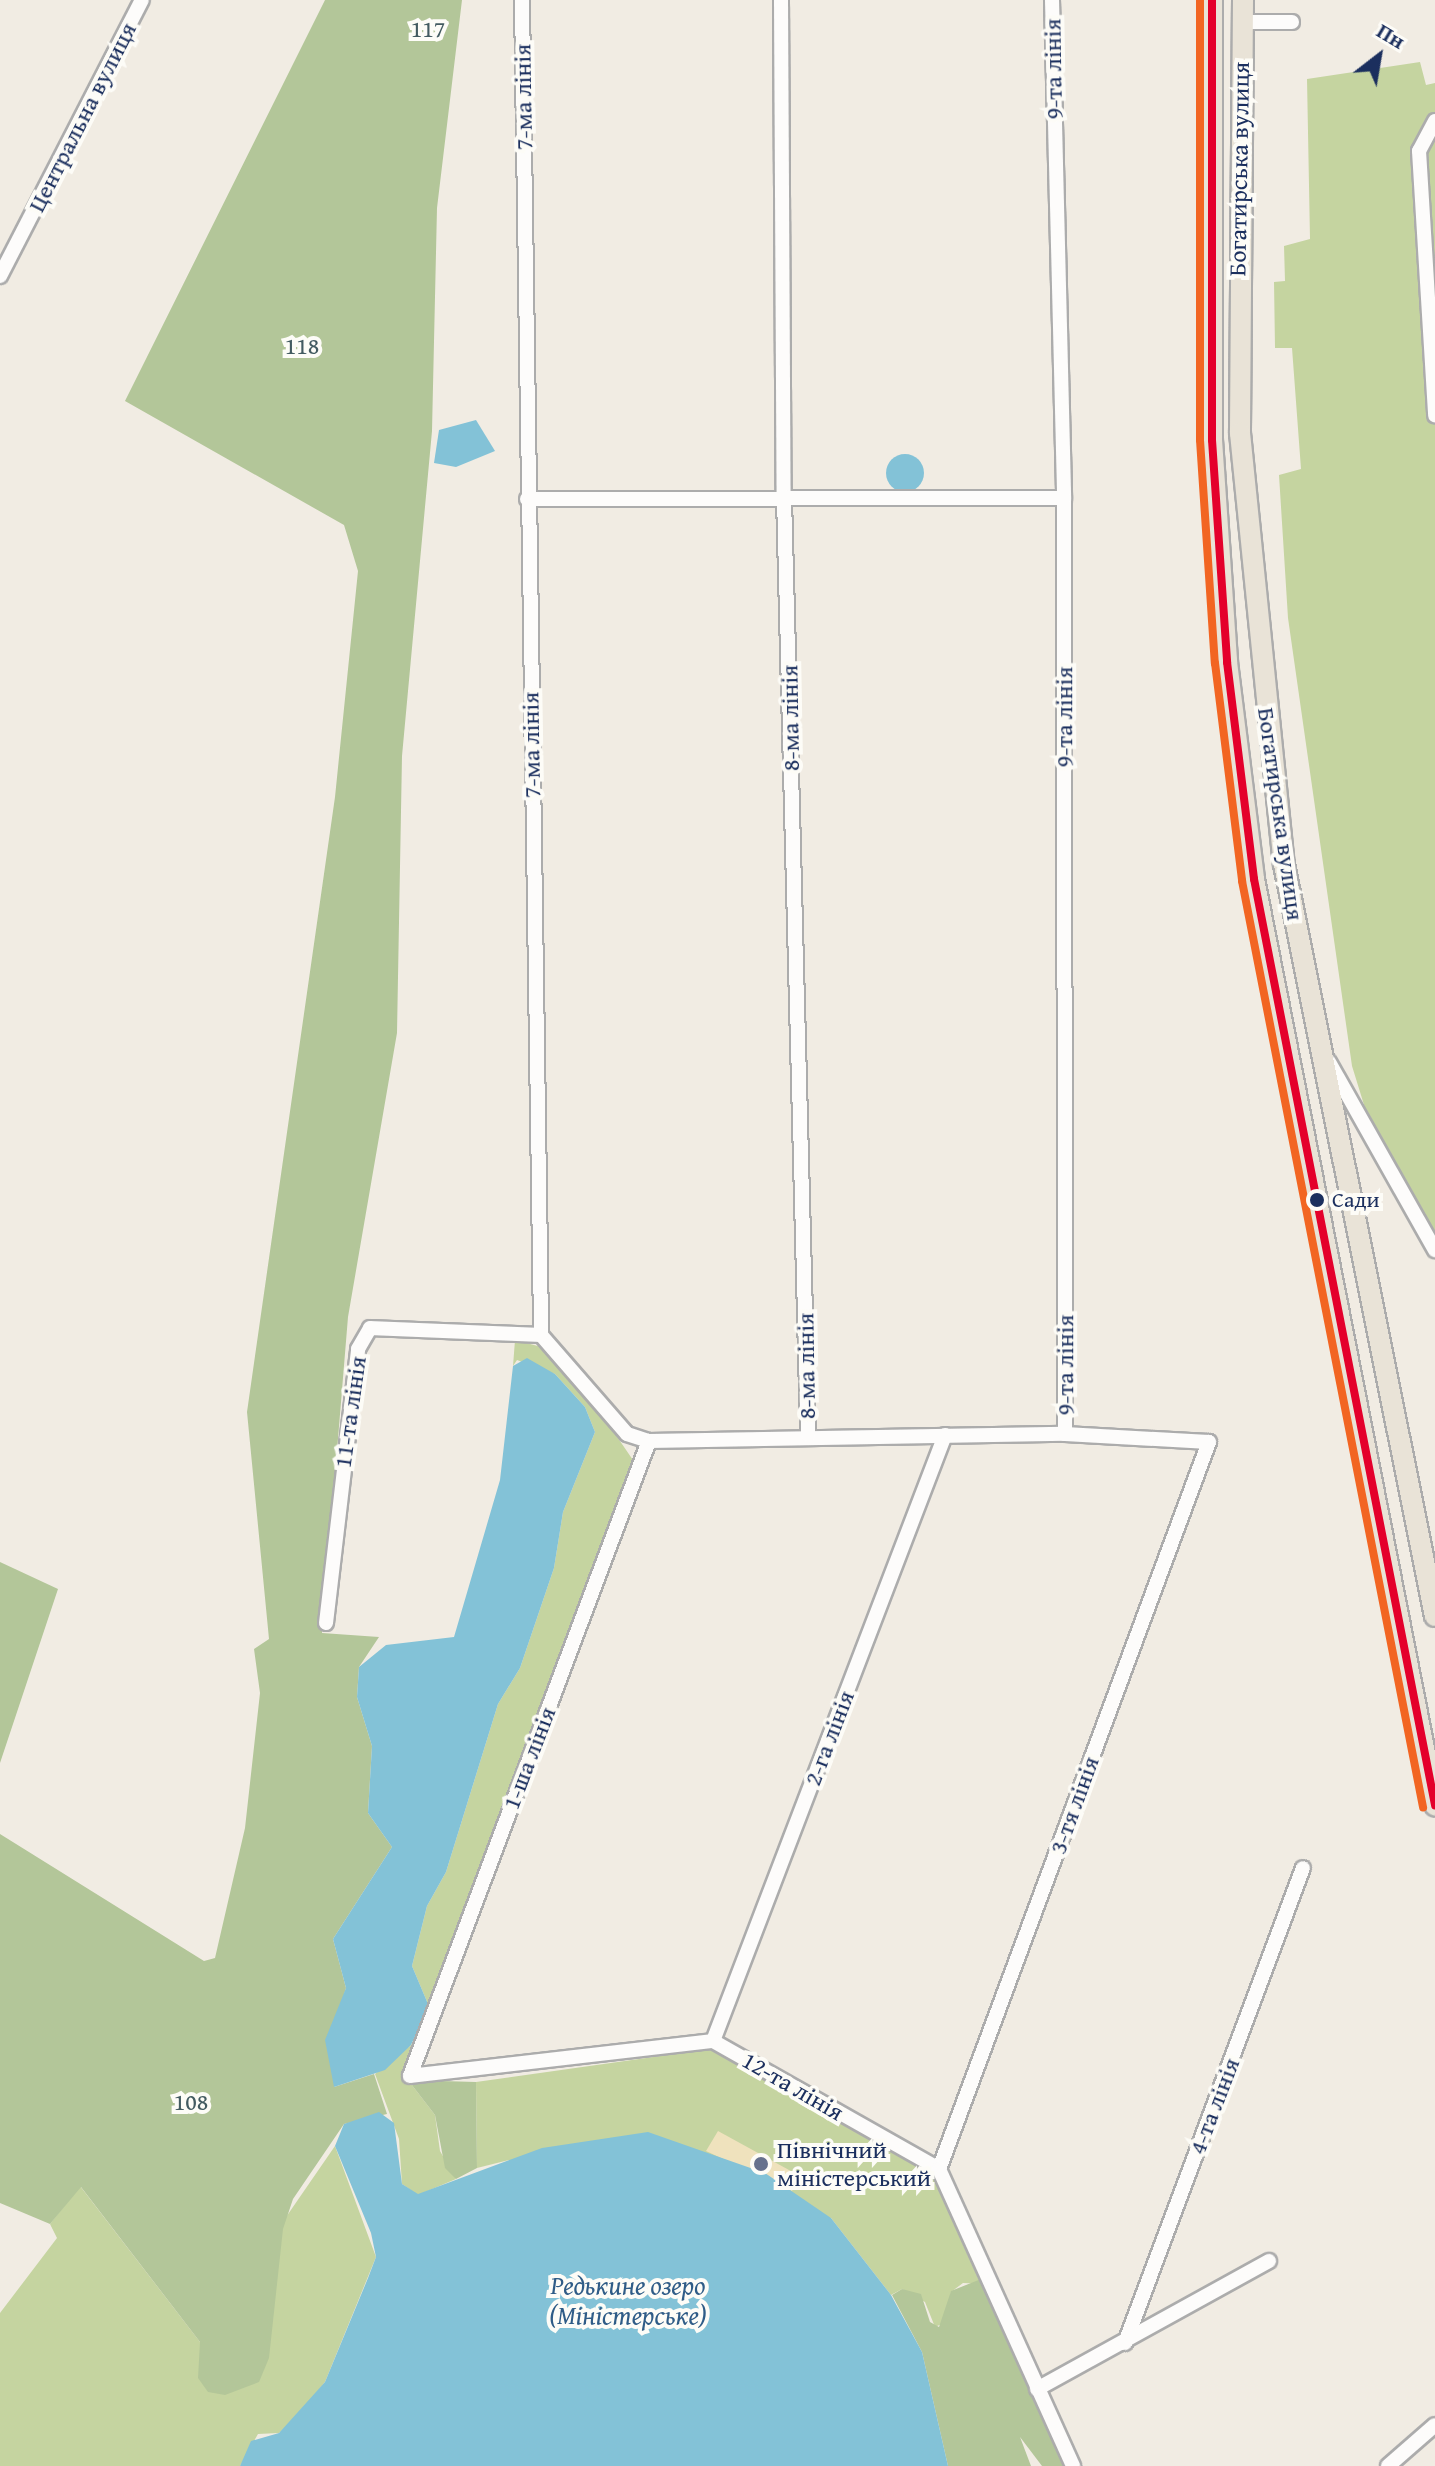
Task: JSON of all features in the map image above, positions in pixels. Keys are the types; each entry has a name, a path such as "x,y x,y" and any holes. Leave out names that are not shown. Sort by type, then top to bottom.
{"main road":[{"name":"Богатирська вулиця","path":"1212,0 1212,440 1227,662 1254,879 1435,1805"},
{"name":"Богатирська вулиця","path":"1243,0 1240,433 1284,864 1315,1036 1435,1616"}],"street":[{"name":"Центральна вулиця","path":"0,276 142,0"},
{"name":"7-ма лінія","path":"522,0 541,1335"},
{"name":"8-ма лінія","path":"781,0 784,497 808,1435"},
{"name":"9-та лінія","path":"1052,0 1064,498 1065,1434"},
{"path":"1242,22 1292,22"},
{"path":"1435,121 1419,151 1435,416"},
{"path":"527,499 1064,498"},
{"path":"1315,1036 1435,1250"},
{"name":"11-та лінія","path":"326,1623 358,1349 370,1328 541,1335"},
{"path":"541,1335 627,1434 649,1441 808,1435 1065,1434"},
{"name":"3-тя лінія","path":"939,2169 1209,1442 1065,1434"},
{"name":"2-га лінія","path":"713,2041 945,1435"},
{"name":"1-ша лінія","path":"410,2076 649,1441"},
{"name":"4-та лінія","path":"1125,2343 1303,1868"},
{"name":"12-та лінія","path":"410,2076 713,2041 939,2169"},
{"path":"939,2169 1073,2466"},
{"path":"1037,2389 1269,2261"},
{"path":"1388,2466 1435,2425"}],"green space":[{"path":"325,0 462,0 437,208 432,431 402,756 397,1033 348,1317 322,1633 379,1637 359,1667 357,1697 372,1746 368,1813 392,1847 333,1939 346,1988 335,2024 334,2087 374,2074 387,2114 344,2124 293,2199 283,2229 269,2358 259,2382 225,2395 208,2392 198,2378 200,2342 81,2187 50,2224 0,2203 0,1834 204,1961 215,1958 245,1828 260,1693 254,1649 269,1639 247,1412 335,797 358,571 344,525 125,401"},
{"path":"1420,62 1426,85 1435,83 1435,1240 1369,1121 1352,1066 1288,618 1279,475 1301,469 1292,348 1275,348 1274,282 1285,281 1284,246 1310,239 1307,79"},
{"path":"515,1340 549,1349 572,1371 635,1463 428,2004 412,1966 427,1906 446,1872 498,1704 520,1668 554,1568 563,1512 595,1432 585,1407 555,1374 517,1360 513,1366"},
{"path":"0,1562 58,1589 0,1763"},
{"path":"424,2017 408,2080 435,2115 440,2151 456,2179 418,2195 402,2184 399,2139 375,2074 411,2045"},
{"path":"710,2049 934,2175 987,2284 963,2283 951,2292 944,2323 935,2327 925,2302 902,2289 891,2295 831,2218 509,2160 477,2168 476,2082"},
{"path":"408,2080 476,2082 477,2168 456,2179 445,2168 435,2115"},
{"path":"335,2146 376,2257 325,2382 297,2417 279,2433 258,2434 240,2466 0,2466 0,2313 57,2238 50,2224 80,2186 200,2342"},
{"path":"981,2279 1067,2466 1042,2466 1020,2437 1031,2466 948,2466 922,2352 892,2295 902,2289 921,2294 930,2322 939,2327 951,2291"}],"sand":[{"name":"Північний міністерський","path":"718,2131 800,2176 792,2191 706,2151"}],"water":[{"path":"476,420 495,451 456,467 434,463 439,430"},
{"path":"905,454 918,460 924,473 918,486 905,492 892,486 886,473 892,460"},
{"path":"527,1358 555,1374 585,1407 595,1432 563,1512 554,1568 520,1668 498,1704 446,1872 427,1906 412,1966 428,2004 424,2017 411,2045 385,2070 334,2087 325,2040 346,1988 333,1939 392,1847 368,1813 372,1746 357,1697 359,1667 386,1645 454,1637 500,1480 513,1366"},
{"name":"Редькине озеро (Міністерське)","path":"379,2112 394,2123 402,2184 418,2194 542,2148 648,2132 765,2173 831,2218 891,2295 922,2352 948,2466 240,2466 251,2441 279,2433 325,2382 368,2278 376,2257 371,2233 335,2146 344,2124"}],"transit line":[{"path":"1200,0 1200,440 1215,663 1242,881 1423,1807"},
{"path":"1212,0 1212,440 1227,662 1254,879 1435,1805"}],"place":[{"name":"Сади","path":"1317,1200"},
{"name":"Північний міністерський","path":"761,2164"}],"park label":[{"name":"117","path":"428,29"},
{"name":"118","path":"302,346"},
{"name":"108","path":"191,2102"}]}
